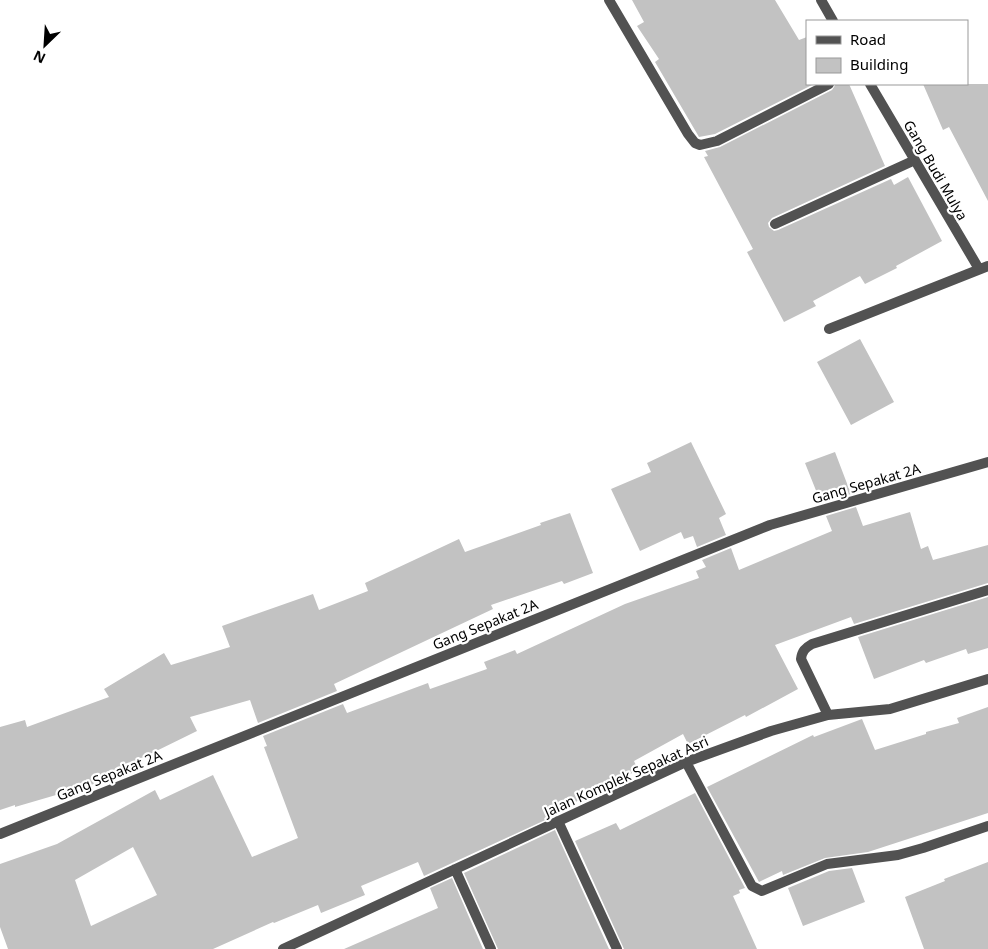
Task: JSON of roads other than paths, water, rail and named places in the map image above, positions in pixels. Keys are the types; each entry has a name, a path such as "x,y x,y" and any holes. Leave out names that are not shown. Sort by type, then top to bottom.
{"street":[{"path":"609,0 688,134 695,143 700,145 717,141 828,85"},
{"path":"821,0 832,20"},
{"name":"Gang Budi Mulya","path":"871,85 915,160 984,268"},
{"path":"775,224 915,160"},
{"path":"829,329 984,268"},
{"name":"Gang Sepakat 2A","path":"0,834 770,525 988,462"},
{"path":"828,714 801,659 806,647 988,590"},
{"name":"Jalan Komplek Sepakat Asri","path":"283,949 686,762 771,731 828,714 890,709 988,679"},
{"path":"686,762 752,886 762,891 827,864 898,854 924,848 988,826"},
{"path":"558,821 617,949"},
{"path":"455,869 491,949"}]}
